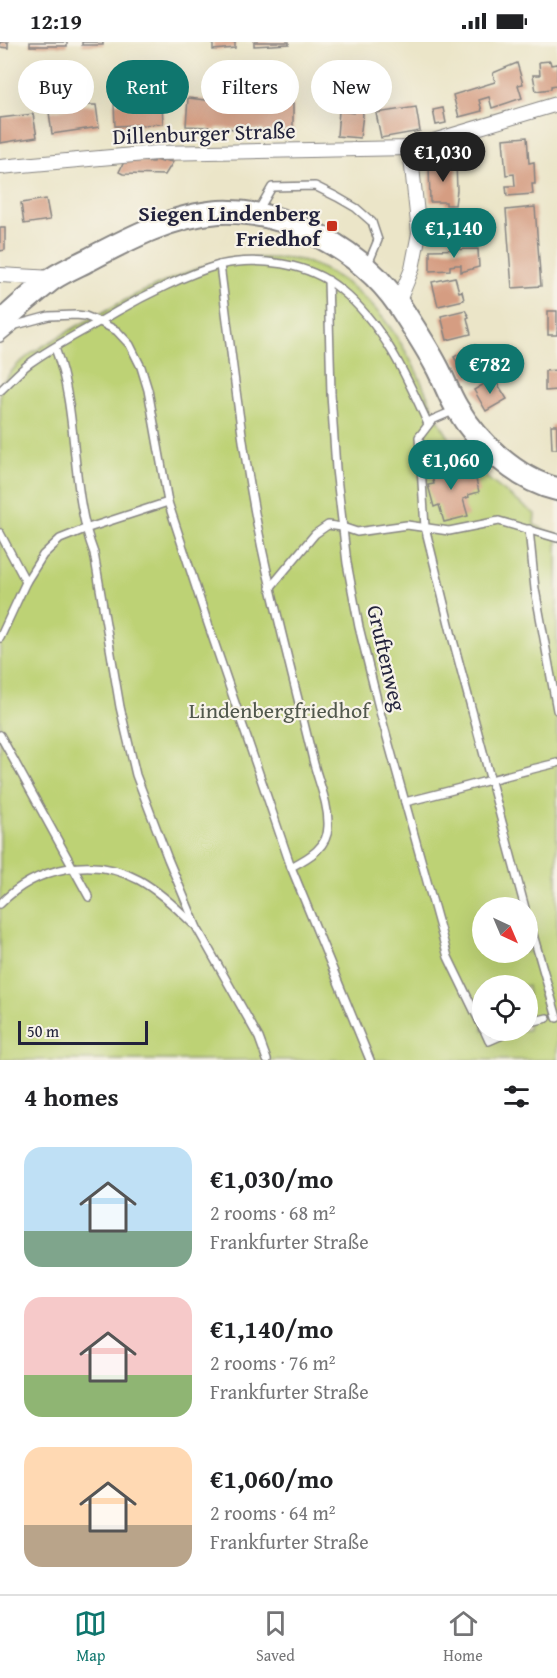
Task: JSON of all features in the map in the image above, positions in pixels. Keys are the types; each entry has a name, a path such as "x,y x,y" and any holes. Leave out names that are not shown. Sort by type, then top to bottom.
{"main road":[{"path":"0,324 53,278 126,240 186,217 220,212 285,222 314,233 342,249 367,270 398,303 436,366 458,409 488,448 513,469 548,487 557,489"}],"street":[{"name":"Dillenburger Straße","path":"0,167 156,153 410,148 557,104"},
{"path":"398,303 412,269 419,233 410,148"},
{"path":"0,275 53,278"}],"lane":[{"path":"255,216 272,187 315,186 356,208 372,222 378,240 368,261 367,270"},
{"path":"0,391 30,364 134,302 220,265 259,261 288,264 315,273 328,280 355,302 388,343 409,381 428,424"},
{"path":"220,265 245,456 270,588 326,808 329,828 325,840 314,855 291,867"},
{"name":"Gruftenweg","path":"328,280 331,394 342,526 359,627 448,957 472,1007"},
{"path":"0,338 16,325 49,316 85,316 117,332 130,345 141,367 150,402 168,502 291,867 370,1060"},
{"path":"56,348 61,363 74,439 85,529 94,553 120,706 136,775 197,927 259,1038 267,1060"},
{"path":"458,409 432,420 419,437 425,527 522,897"},
{"path":"0,638 26,582 43,555 60,539 168,502"},
{"path":"270,588 315,534 328,525 342,526 357,532 407,525 449,531 499,521 557,538"},
{"path":"529,529 535,590 557,710"},
{"path":"0,533 26,582"},
{"path":"0,735 89,897"},
{"path":"405,802 557,763"},
{"path":"0,904 12,893 39,877 62,868 106,867 139,880 173,905 197,927"},
{"path":"538,955 554,1017 538,1021"}],"green space":[{"name":"Lindenbergfriedhof","path":"267,258 299,260 338,277 367,300 402,344 439,420 450,439 468,461 535,514 534,525 557,535 557,1060 0,1060 0,385 17,365 33,352 133,296 185,273 226,259"}],"building":[{"path":"0,42 8,42 8,48 0,47"},
{"path":"30,42 67,42 67,46 30,46"},
{"path":"82,42 103,42 103,45 82,45"},
{"path":"213,42 235,42 235,48 213,50"},
{"path":"254,42 289,42 289,44 254,46"},
{"path":"550,61 551,65 557,64 557,85 551,86 551,89 536,91 533,75 540,75 539,62"},
{"path":"517,63 523,84 518,85 522,98 492,108 489,97 479,100 482,111 459,117 453,95 495,82 493,73"},
{"path":"189,98 201,100 201,114 293,114 293,131 263,132 263,130 217,128 209,130 209,127 186,126"},
{"path":"94,105 96,105 99,127 52,134 49,114 94,114"},
{"path":"416,107 420,131 381,138 376,114 392,114 392,111"},
{"path":"443,108 446,123 436,125 433,110"},
{"path":"33,114 37,137 0,143 0,118"},
{"path":"114,114 163,114 163,124 115,126"},
{"path":"339,114 363,114 360,138 337,136"},
{"path":"527,137 529,163 534,162 533,194 507,196 506,186 515,186 514,174 506,175 503,139"},
{"path":"125,160 173,162 165,175 123,174 119,172"},
{"path":"429,163 456,163 455,205 446,205 446,202 430,202"},
{"path":"46,199 50,220 24,224 21,203"},
{"path":"535,207 541,286 512,288 506,210"},
{"path":"430,213 452,213 453,236 430,237"},
{"path":"0,228 5,228 5,250 0,251"},
{"path":"478,249 479,267 461,272 461,265 456,265 450,266 450,270 430,271 430,250"},
{"path":"455,277 464,300 438,306 432,282"},
{"path":"465,310 469,317 467,318 471,334 447,340 441,316"},
{"path":"548,311 557,311 557,335 548,335"},
{"path":"475,345 489,367 467,379 454,357"},
{"path":"557,370 557,390 545,391 545,371"},
{"path":"494,378 507,399 486,411 474,390"},
{"path":"551,425 557,425 557,449 552,449"},
{"path":"453,461 457,477 475,475 479,492 463,499 468,516 444,522 439,505 434,507 428,485 434,484 429,467"}],"place":[{"name":"Siegen Lindenberg Friedhof","path":"332,226"}]}
